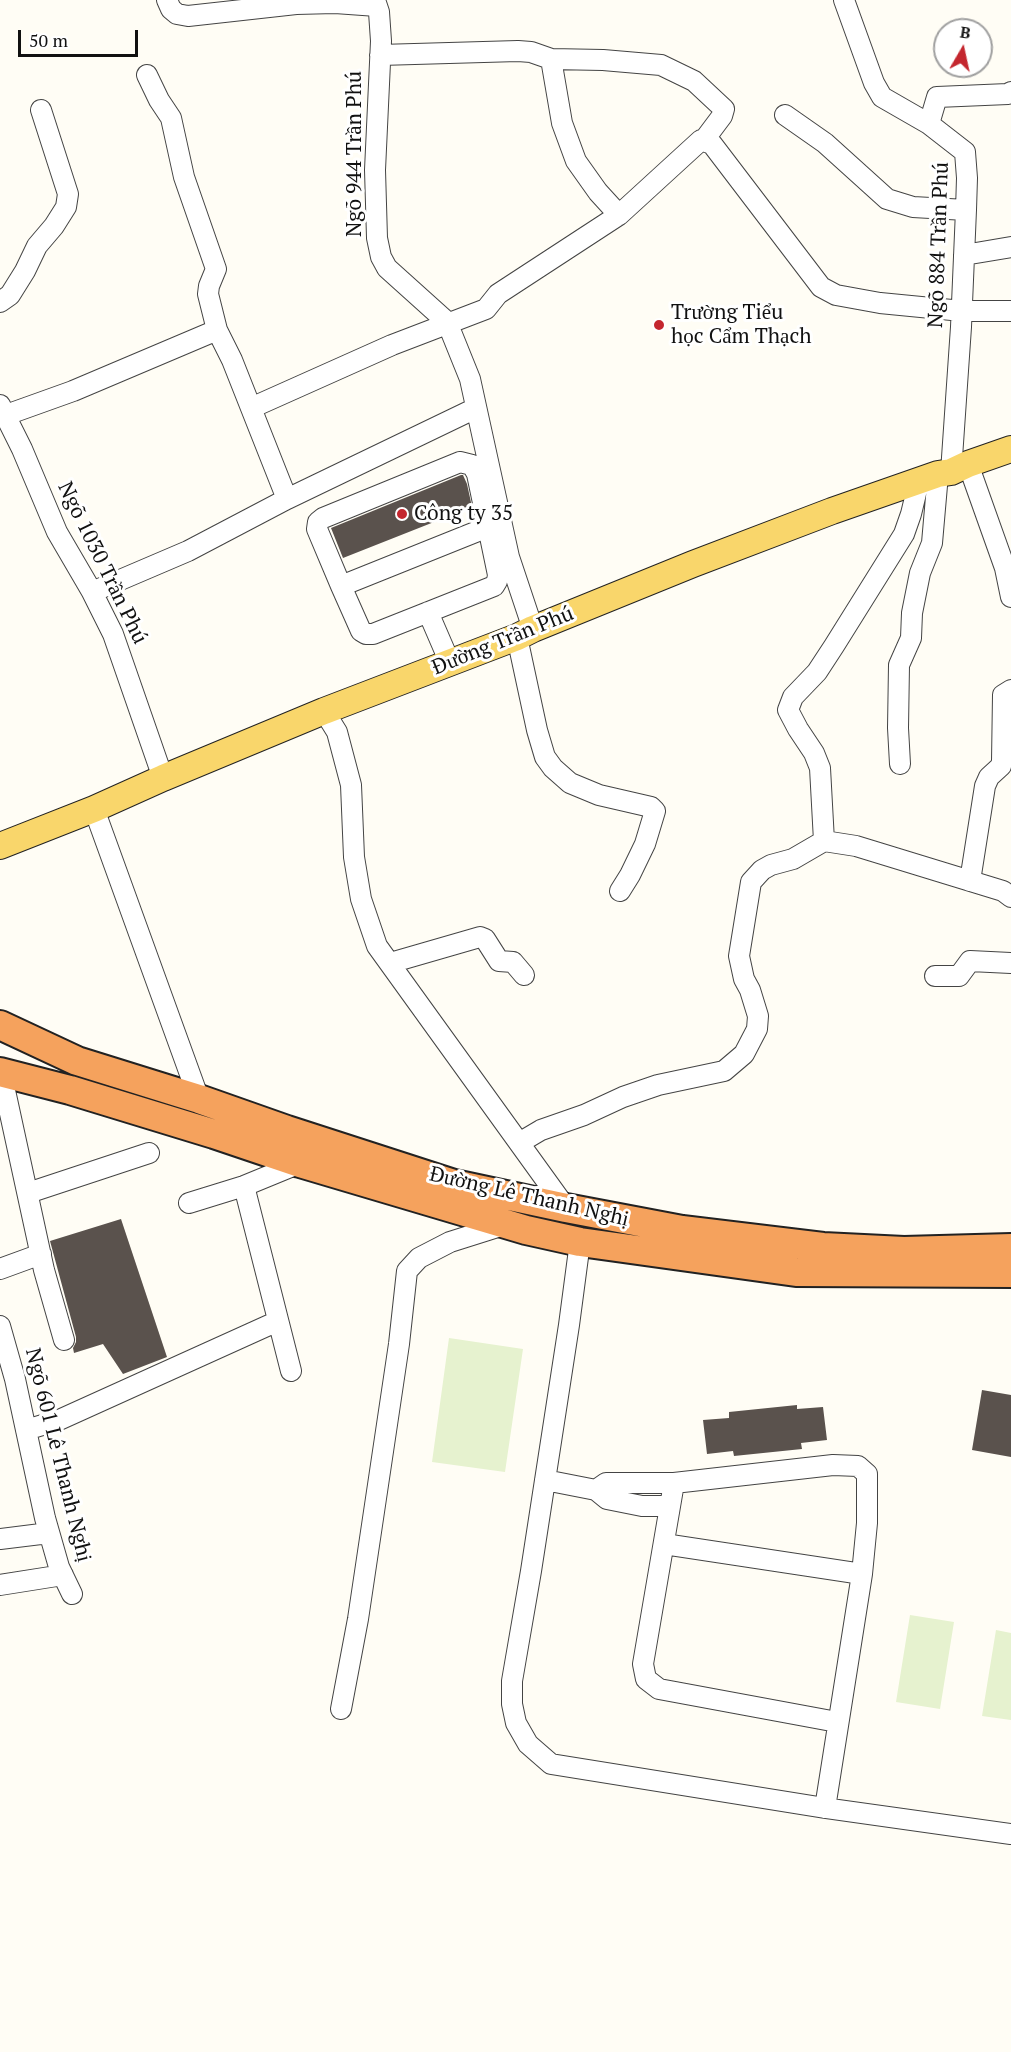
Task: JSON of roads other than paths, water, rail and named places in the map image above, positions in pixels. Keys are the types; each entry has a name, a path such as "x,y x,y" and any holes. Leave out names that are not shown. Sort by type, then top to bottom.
{"highway":[{"name":"Đường Lê Thanh Nghị","path":"2,1025 77,1060 454,1184 682,1230 823,1247 904,1251 1011,1248"},
{"name":"Đường Lê Thanh Nghị","path":"1,1072 81,1093 300,1163 526,1230 580,1242 796,1272 1011,1273"}],"main road":[{"name":"Đường Trần Phú","path":"0,846 94,809 324,711 450,663 715,555 832,510 1011,449"}],"street":[{"path":"167,0 171,9 177,14 189,16 296,4 376,3"},
{"name":"Ngõ 884 Trần Phú","path":"844,0 874,83 882,97 929,124 966,152 962,311 944,473"},
{"name":"Ngõ 944 Trần Phú","path":"376,3 379,12 380,55 375,170 377,238 381,257 387,268 447,322 470,379 525,633 537,730 545,757 553,768 570,783 599,795 651,807 655,811 645,844 620,891"},
{"path":"380,55 518,51 531,52 551,59 644,62 671,68 694,81 723,109 722,116 708,142"},
{"path":"551,59 562,123 576,161 598,192 619,215"},
{"path":"147,75 159,100 171,117 184,177 216,269 208,294 217,330 232,360 287,499"},
{"path":"929,124 937,97 1011,92"},
{"path":"0,302 10,295 37,246 66,207 68,194 41,110"},
{"path":"784,115 825,143 887,199 913,207 966,210"},
{"path":"251,408 447,322 486,309 498,294 619,215 698,141 708,142 821,287 836,295 851,298 962,311 1011,311"},
{"path":"964,255 1011,247"},
{"path":"3,410 74,391 217,330"},
{"path":"92,592 188,551 287,499 476,408"},
{"name":"Ngõ 1030 Trần Phú","path":"3,410 57,532 92,592 113,634 163,778"},
{"path":"460,462 472,465 477,474 488,527 498,575 494,586 373,634 361,631 317,529 318,522 323,518 460,462"},
{"path":"944,473 1005,568 1011,597"},
{"path":"900,764 899,665 911,638 912,613 920,573 932,543 944,473"},
{"path":"824,841 820,768 814,753 788,710 789,703 816,672 944,473"},
{"path":"341,586 488,527"},
{"path":"428,612 450,663"},
{"path":"970,881 985,786 989,777 1001,766 1002,761 1003,695 1011,690"},
{"path":"324,711 336,732 351,785 354,856 361,899 377,946 566,1208"},
{"path":"94,809 199,1099"},
{"path":"519,1143 541,1130 584,1115 623,1097 658,1085 724,1071 744,1054 757,1029 758,1016 744,979 739,956 751,882 762,870 771,865 793,859 824,841 856,846 1003,891 1011,897"},
{"path":"390,963 480,937 485,939 499,962 513,962 524,975"},
{"path":"934,976 959,976 970,961 1011,963"},
{"path":"1,1072 44,1270 64,1340"},
{"path":"28,1193 149,1154"},
{"path":"189,1203 243,1186 300,1163"},
{"path":"243,1186 291,1371"},
{"path":"341,1708 358,1619 399,1344 407,1271 419,1258 450,1242 507,1224"},
{"path":"580,1242 545,1480 512,1681 512,1704 516,1723 528,1743 551,1764 825,1808 1011,1834"},
{"path":"0,1269 41,1254"},
{"path":"26,1430 59,1420 279,1321"},
{"name":"Ngõ 601 Lê Thanh Nghị","path":"0,1326 7,1379 26,1430 49,1533 72,1594"},
{"path":"596,1490 606,1483 674,1483 832,1465 858,1466 867,1474 867,1523 862,1574 825,1808"},
{"path":"545,1480 596,1490 607,1499 642,1506 670,1506"},
{"path":"674,1483 643,1664 646,1679 659,1689 837,1722"},
{"path":"0,1539 49,1533"},
{"path":"664,1544 862,1574"},
{"path":"0,1585 63,1575"}],"place":[{"name":"Trường Tiểu học Cẩm Thạch","path":"659,325"},
{"name":"Công ty 35","path":"402,514"}]}
